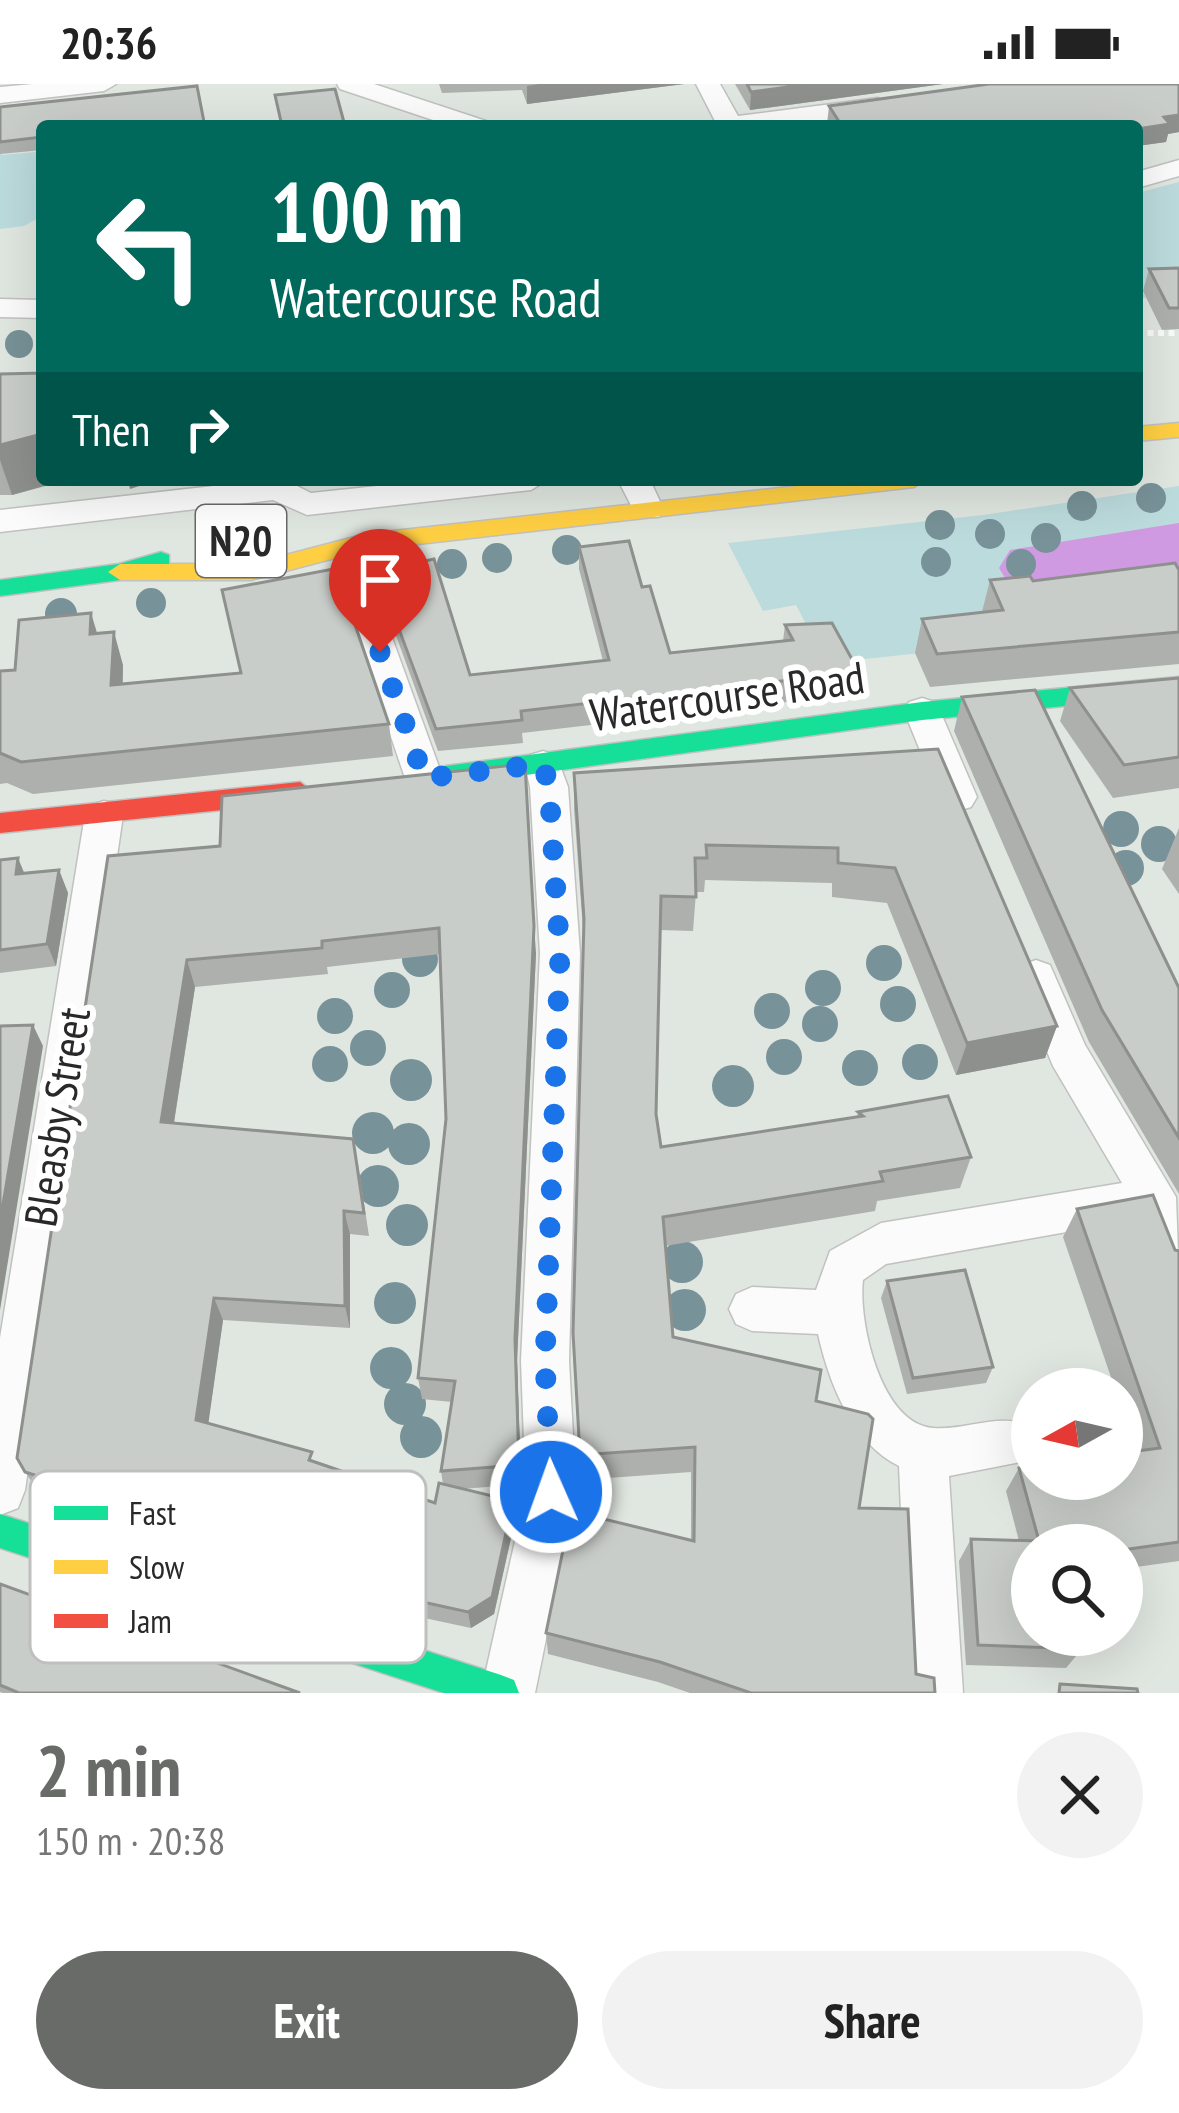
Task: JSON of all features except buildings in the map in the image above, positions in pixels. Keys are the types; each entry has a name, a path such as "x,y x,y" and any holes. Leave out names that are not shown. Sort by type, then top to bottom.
{"main road":[{"path":"1143,433 1179,430"},
{"name":"N20","path":"120,572 250,572 317,548 641,495 805,486"},
{"name":"N20","path":"265,538 317,548"},
{"name":"N20","path":"0,588 120,572 226,544"},
{"name":"Watercourse Road","path":"412,780 922,711 1179,686"},
{"path":"0,823 331,789"},
{"path":"0,1532 30,1542"},
{"path":"411,1663 505,1693"}],"street":[{"path":"0,95 104,84"},
{"path":"349,84 459,120"},
{"path":"708,84 724,120"},
{"path":"772,120 913,101"},
{"path":"1143,178 1179,168"},
{"path":"0,308 36,310"},
{"path":"0,521 278,489 417,486"},
{"path":"303,492 317,548"},
{"path":"365,610 412,780"},
{"path":"922,711 977,841"},
{"path":"505,1693 551,1492 545,1361 560,953 549,787 543,764"},
{"name":"Bleasby Street","path":"0,1490 104,814"},
{"path":"1023,947 1068,1053 1154,1197 1179,1261"},
{"path":"1011,1443 923,1452 872,1415 856,1385 841,1313 840,1276 855,1256 881,1244 1154,1197"},
{"path":"752,1309 841,1313"},
{"path":"923,1452 936,1693"}],"path":[{"path":"1143,333 1179,333"}],"shaded area":[{"path":"0,145 2,155 36,152 36,219 0,229"},
{"path":"1179,182 1179,289 1143,292 1143,191"},
{"path":"1179,486 1179,625 837,662 818,647 796,605 763,611 728,543 983,515"}],"waterway":[{"path":"1036,568 1179,548"}],"traffic: fast":[{"path":"0,588 120,572 161,560"},
{"path":"446,776 922,711 1179,686"},
{"path":"0,1531 30,1541"},
{"path":"408,1663 501,1693"}],"traffic: slow":[{"path":"1143,433 1179,430"},
{"path":"120,572 251,572 366,542 861,486"}],"traffic: jam":[{"path":"0,823 300,792"}],"route":[{"path":"380,652 424,778 543,764 549,787 560,953 545,1361 551,1492"}]}
